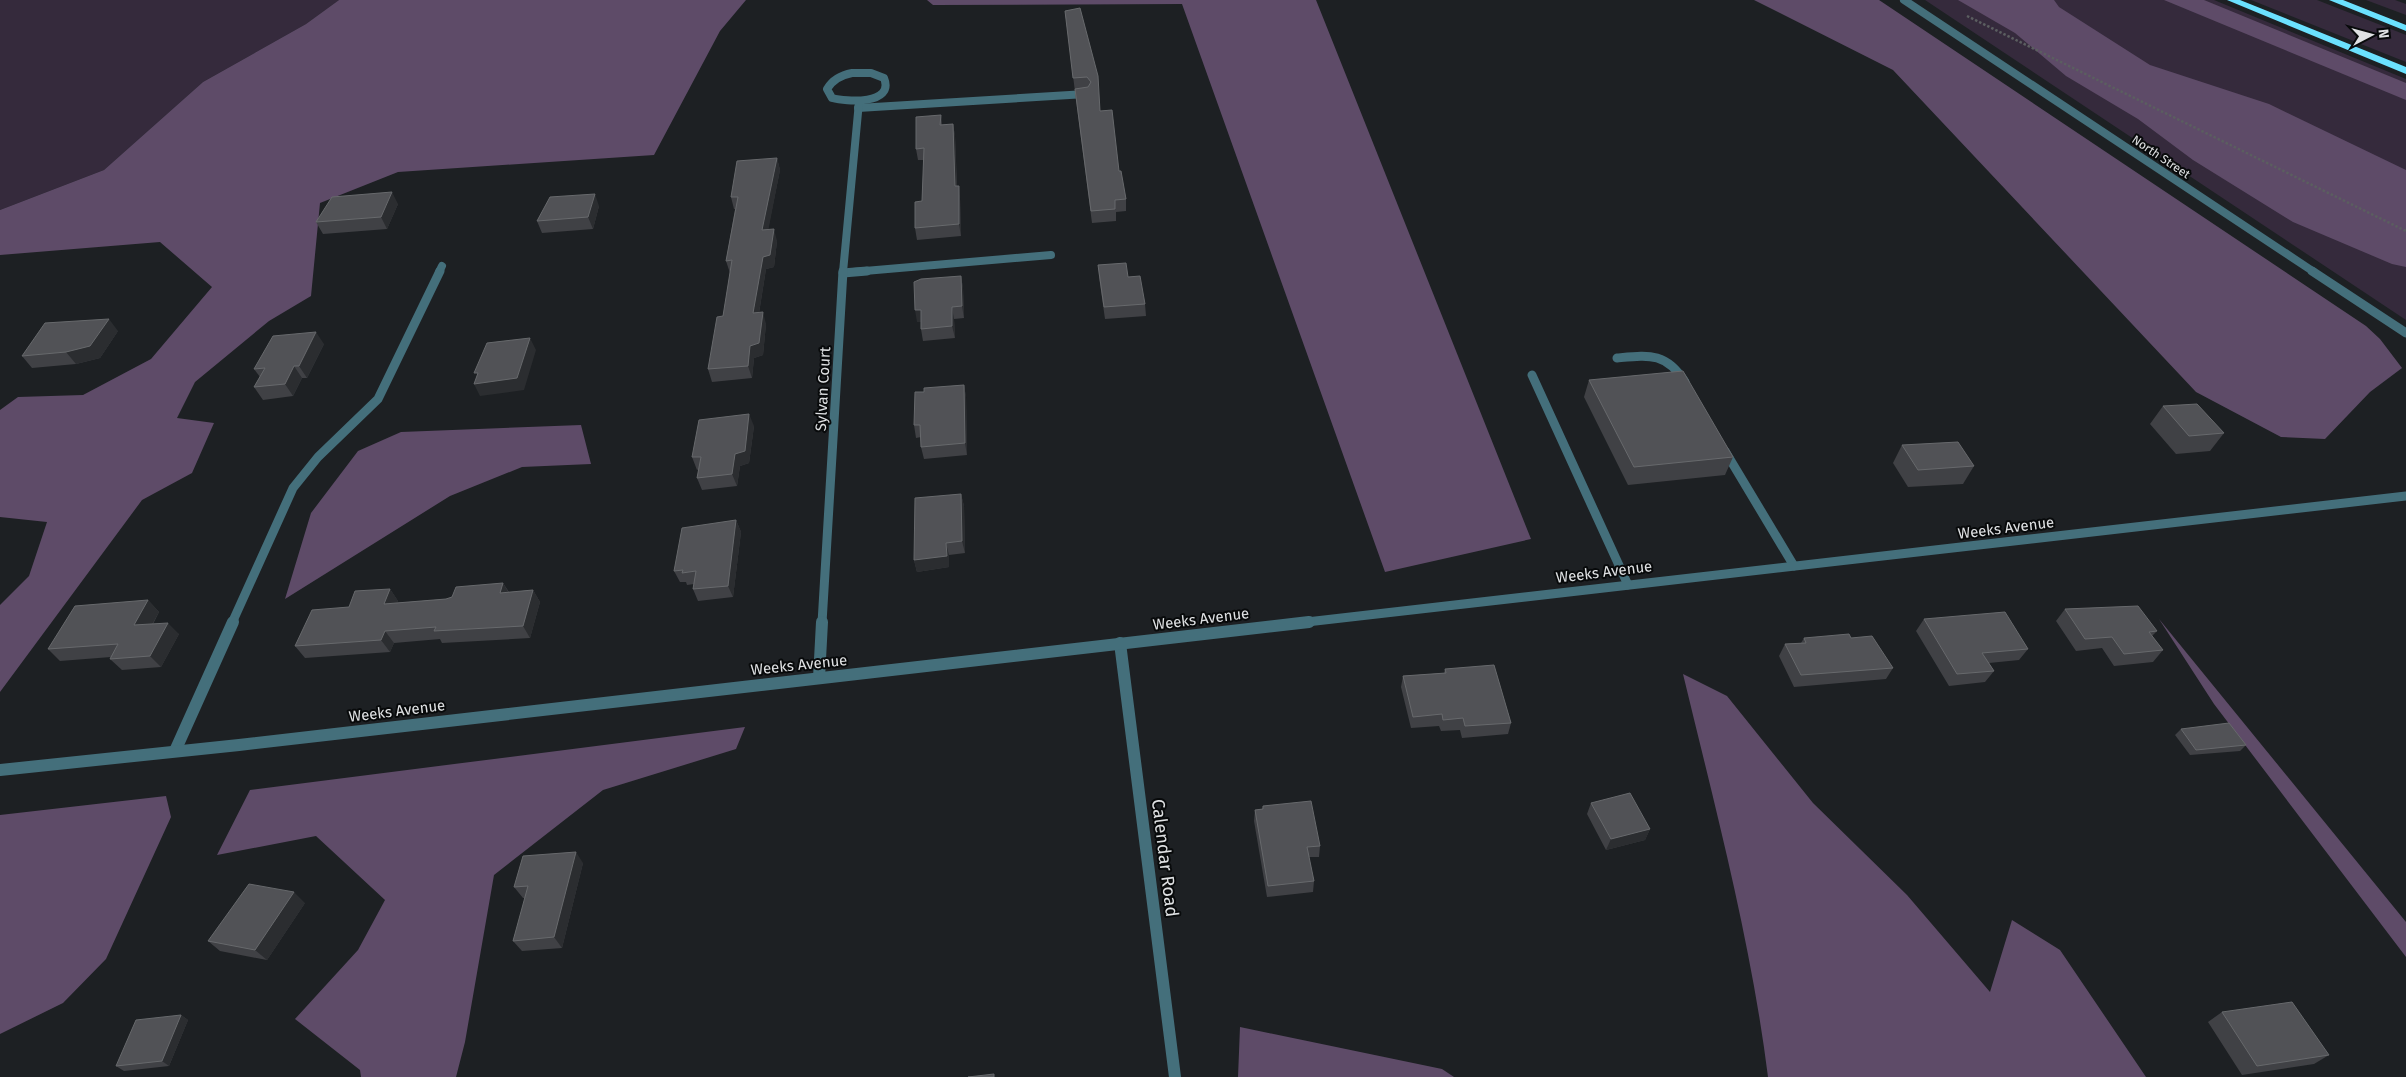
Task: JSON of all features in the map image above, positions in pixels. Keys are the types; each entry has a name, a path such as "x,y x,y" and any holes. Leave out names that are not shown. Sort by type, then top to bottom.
{"highway":[{"path":"2232,0 2406,71"},
{"path":"2334,0 2406,28"}],"street":[{"name":"North Street","path":"1904,0 2406,333"},
{"path":"858,105 876,97 882,92 886,83 884,78 871,73 852,73 835,79 827,89 832,98 858,105 1086,94"},
{"name":"Sylvan Court","path":"819,678 843,273 858,105"},
{"path":"843,273 1051,254"},
{"path":"175,751 293,488 318,457 378,399 442,266"},
{"path":"1617,358 1653,355 1676,367 1691,392"},
{"path":"1532,375 1628,585"},
{"path":"1721,444 1794,566"},
{"name":"Weeks Avenue","path":"0,770 2406,496"},
{"name":"Calendar Road","path":"1120,643 1175,1077"}],"path":[{"path":"1959,13 2406,231"}],"shaded area":[{"path":"0,0 339,0 306,24 203,82 104,170 0,210"},
{"path":"339,0 746,0 720,31 654,155 398,172 320,203 311,296 269,321 195,382 177,418 214,423 192,473 142,500 0,692 0,605 29,576 47,522 0,517 0,410 18,397 83,395 151,359 212,287 160,242 0,255 0,210 104,170 203,82 306,24"},
{"path":"927,0 1316,0 1531,539 1385,572 1182,4 933,5"},
{"path":"1754,0 1879,0 2366,326 2380,339 2402,368 2370,392 2325,439 2281,437 2196,392 1893,70"},
{"path":"1925,0 2214,0 2406,79 2406,320"},
{"path":"1958,0 2054,0 2059,7 2150,65 2269,104 2406,170 2406,267 2392,264 2293,222 2193,160 2138,119 2066,76 2015,33"},
{"path":"2164,0 2204,0 2406,83 2406,100"},
{"path":"2251,0 2317,0 2406,35 2406,62"},
{"path":"2366,0 2395,0 2406,4 2406,15"},
{"path":"581,425 591,464 522,467 450,496 285,599 311,513 358,451 401,432"},
{"path":"2159,619 2406,922 2406,957 2214,704"},
{"path":"1683,674 1727,696 1813,803 1907,895 1990,992 2012,920 2060,950 2146,1077 1768,1077 1761,1026 1742,925"},
{"path":"745,727 736,749 603,790 494,875 465,1042 456,1077 361,1077 360,1070 295,1019 358,950 385,900 316,836 217,855 250,790"},
{"path":"166,796 171,817 106,959 63,1003 0,1034 0,815"},
{"path":"1240,1027 1442,1069 1454,1077 1238,1077"}],"building":[{"path":"1080,8 1098,76 1100,111 1112,110 1119,171 1121,171 1126,199 1115,200 1115,209 1091,211 1075,89 1088,87 1091,82 1087,77 1073,78 1065,11"},
{"path":"941,115 940,125 953,124 955,186 959,186 959,224 915,228 915,202 922,201 924,148 916,149 916,117"},
{"path":"777,158 762,230 774,229 770,255 763,257 753,313 763,312 759,343 750,346 748,366 708,369 717,317 723,316 732,260 726,261 738,197 731,197 737,161"},
{"path":"392,192 381,217 316,222 332,197"},
{"path":"595,194 588,217 537,221 550,197"},
{"path":"1126,263 1128,277 1140,276 1145,304 1104,307 1098,265"},
{"path":"961,276 962,306 952,307 952,326 921,329 921,310 915,310 914,282 921,279"},
{"path":"109,319 90,346 66,352 22,356 45,323"},
{"path":"316,332 299,366 294,366 285,384 254,387 265,368 254,369 273,336"},
{"path":"530,338 517,378 474,384 478,373 474,373 487,343"},
{"path":"1683,371 1733,457 1634,467 1589,380"},
{"path":"964,385 965,443 921,447 920,425 914,425 915,392 924,392 924,388"},
{"path":"2197,404 2224,433 2189,436 2163,406"},
{"path":"749,414 745,451 735,454 732,474 697,478 701,457 692,457 699,420"},
{"path":"1958,442 1974,466 1918,470 1902,445"},
{"path":"961,494 962,541 946,543 947,556 914,560 915,498"},
{"path":"736,520 728,586 693,589 696,571 682,573 683,570 674,571 682,528"},
{"path":"503,583 500,593 533,590 523,626 434,631 436,627 385,631 381,640 295,646 312,610 349,607 355,591 390,589 384,604 446,599 452,597 456,587"},
{"path":"148,600 134,625 168,623 150,656 110,659 118,644 48,649 75,606"},
{"path":"2138,606 2157,631 2149,632 2163,650 2124,654 2112,637 2085,639 2065,609"},
{"path":"2005,612 2028,649 1982,653 1994,671 1957,674 1924,619"},
{"path":"1849,634 1851,638 1872,636 1893,668 1801,675 1785,644 1806,643 1804,638"},
{"path":"1494,665 1511,723 1465,726 1463,718 1443,720 1442,714 1413,717 1403,676 1446,673 1445,669"},
{"path":"2229,723 2246,745 2196,750 2181,729"},
{"path":"1630,793 1650,829 1611,839 1591,803"},
{"path":"1311,801 1320,846 1307,847 1314,881 1268,886 1255,810 1263,809 1263,806"},
{"path":"576,852 554,937 513,941 528,886 514,887 523,856"},
{"path":"249,884 294,892 255,950 208,941"},
{"path":"2292,1002 2329,1055 2257,1066 2222,1012"},
{"path":"181,1015 162,1061 116,1066 136,1020"},
{"path":"994,1074 994,1077 968,1077"}]}
